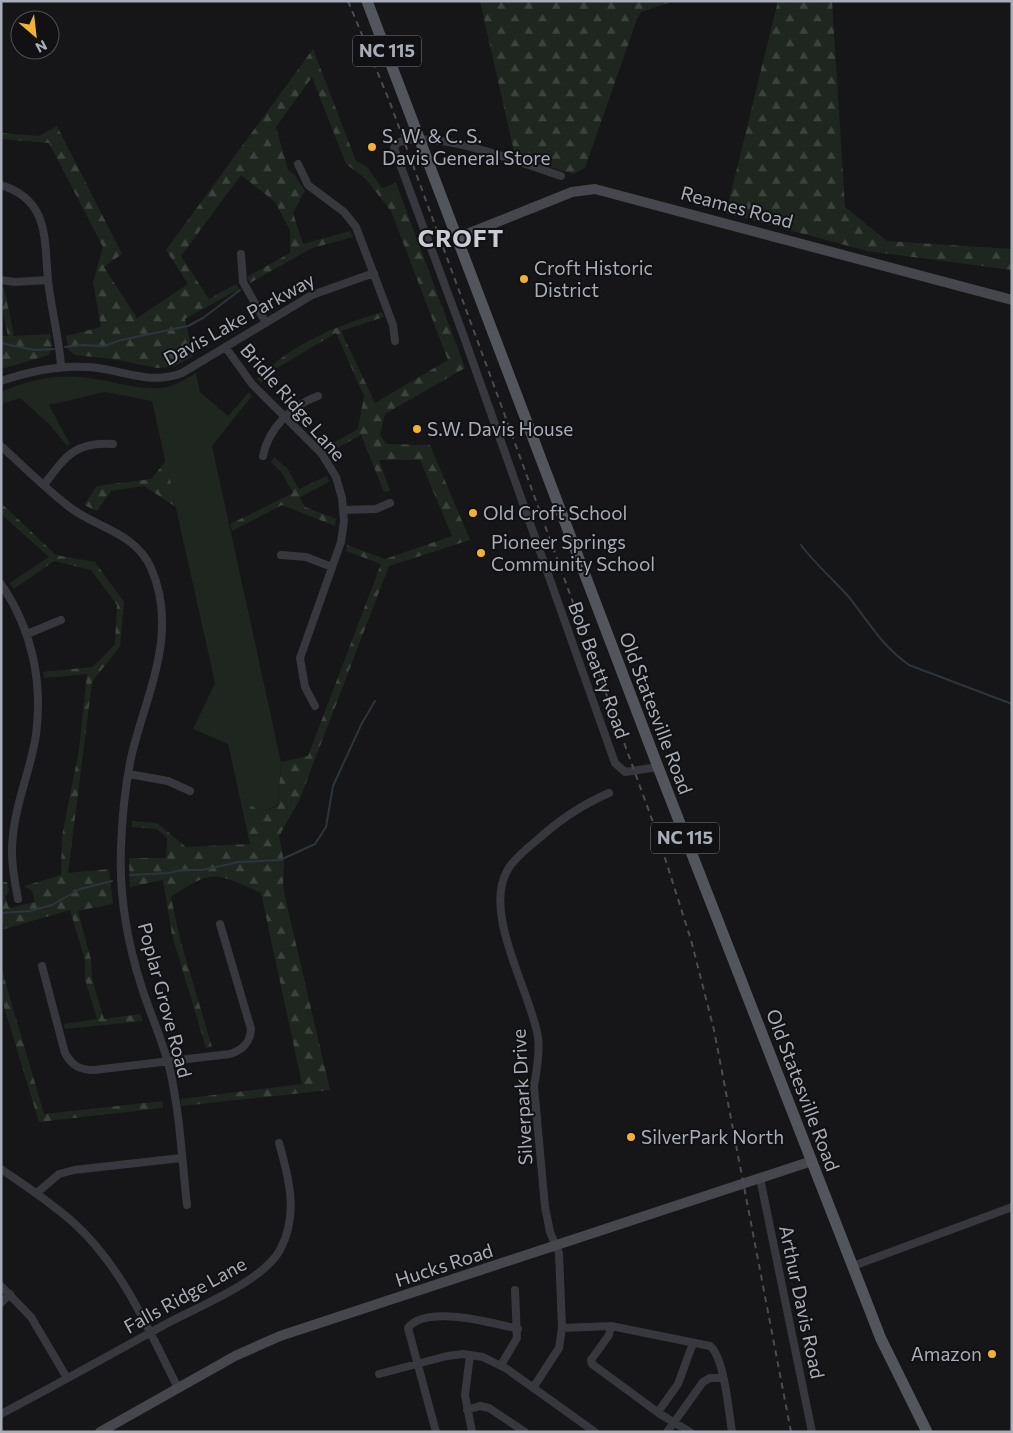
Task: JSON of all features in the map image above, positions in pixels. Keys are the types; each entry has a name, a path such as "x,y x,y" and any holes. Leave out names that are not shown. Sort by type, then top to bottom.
{"main road":[{"name":"Old Statesville Road","path":"367,1 658,767 881,1339 927,1432"},
{"name":"Reames Road","path":"457,238 572,192 595,189 1012,300"},
{"name":"Hucks Road","path":"100,1432 235,1356 280,1336 812,1161"}],"street":[{"name":"Bob Beatty Road","path":"420,140 408,139 397,143 395,151 464,337 615,763 621,769 629,772 658,767"},
{"path":"420,140 475,149 561,176"},
{"path":"298,164 308,185 350,218 356,227 393,326 395,341"},
{"path":"1,185 24,197 40,219 46,239 48,280 59,338 61,366"},
{"path":"241,254 244,282 266,323"},
{"name":"Davis Lake Parkway","path":"1,381 22,374 61,366 107,369 163,380 182,373 317,293 374,273"},
{"path":"1,280 14,282 48,280"},
{"name":"Bridle Ridge Lane","path":"226,348 252,384 322,454 330,465 339,486 344,510 341,542 300,658 304,687 315,706"},
{"path":"263,456 268,440 285,418 297,406 318,396"},
{"path":"44,485 75,450 90,444 112,444"},
{"name":"Poplar Grove Road","path":"1,446 82,516 131,542 146,558 154,575 161,619 158,663 129,774 121,845 122,900 140,983 167,1061 172,1082 187,1205"},
{"path":"344,510 376,509 390,503"},
{"path":"281,555 306,557 332,567"},
{"path":"1,584 12,601 27,634 36,674 38,711 33,750 13,834 12,858 18,899"},
{"path":"27,634 60,620"},
{"path":"129,774 168,780 190,791"},
{"name":"Silverpark Drive","path":"533,1388 559,1348 562,1328 557,1246 550,1232 545,1207 534,1086 537,1069 538,1039 524,986 503,928 499,907 507,871 527,848 562,818 583,804 609,793"},
{"path":"42,966 65,1053 73,1065 82,1070 230,1054 243,1048 251,1038 251,1029 220,924"},
{"name":"Falls Ridge Lane","path":"1,1414 254,1277 266,1268 280,1250 290,1222 292,1203 279,1143"},
{"path":"38,1192 59,1174 74,1170 181,1158"},
{"path":"1,1169 38,1192 75,1224 106,1258 123,1284 178,1388"},
{"name":"Arthur Davis Road","path":"760,1178 812,1432"},
{"path":"853,1266 1012,1207"},
{"path":"1,1286 31,1317 67,1378"},
{"path":"501,1365 517,1338 515,1290"},
{"path":"1,1303 10,1294"},
{"path":"436,1432 408,1328 410,1325 432,1317 469,1317 518,1329"},
{"path":"562,1328 611,1326 714,1349 723,1378 732,1432"},
{"path":"611,1326 609,1335 591,1360 592,1364 658,1412 690,1432"},
{"path":"658,1412 678,1384 693,1343"},
{"path":"379,1374 418,1362 447,1356 470,1355 501,1365 595,1432"},
{"path":"470,1355 465,1388 472,1432"},
{"path":"667,1432 703,1382 710,1378 723,1378"},
{"path":"467,1410 480,1406 489,1408 525,1432"}],"green space":[{"path":"480,1 674,1 641,12 637,19 585,168 573,174 515,156"},
{"path":"778,1 832,1 845,207 887,241 1012,249 1012,270 867,251 726,213"},
{"path":"313,49 356,161 367,167 382,188 396,183 465,368 385,414 380,435 386,444 430,445 470,540 389,566 299,801 279,836 284,862 283,884 285,897 330,1090 181,1106 181,1099 302,1084 261,893 234,881 215,877 197,881 171,897 180,939 212,1047 206,1048 172,935 163,880 130,887 129,858 166,858 167,838 157,829 132,827 132,821 157,823 186,847 250,844 240,798 261,812 278,806 281,762 308,756 381,564 346,551 347,545 385,559 452,536 420,460 379,460 390,491 384,492 361,435 330,452 326,447 358,429 364,396 336,333 277,368 261,383 257,379 270,367 300,346 331,330 382,312 384,317 341,331 375,403 448,360 391,211 365,178 346,164 312,77 276,127 288,170 295,175 305,191 293,213 303,244 350,231 353,237 312,248 250,283 247,277 290,253 290,230 275,202 241,175 181,256 209,299 236,284 239,289 185,319 193,356 173,367 157,368 113,359 75,355 68,350 66,336 101,327 93,282 103,247 49,143 1,139 1,133 39,136 57,126 122,254 104,267 137,318 188,284 166,250"},
{"path":"4,287 14,336 50,334 52,347 49,355 1,369 1,336 8,336 1,302 1,288"},
{"path":"196,373 200,392 228,416 249,392 252,396 212,446 281,762 278,805 261,812 240,798 228,744 193,729 215,683 152,401 105,392 49,405 70,444 67,446 50,425 20,398 1,404 1,392 30,382 50,378 80,377 131,386 161,388 175,384"},
{"path":"274,457 287,468 299,489 327,476 329,482 300,497 305,507 336,519 335,526 282,505 232,531 230,524 293,493 282,473 271,462"},
{"path":"166,461 176,507 144,486 111,491 97,511 84,505 97,486 151,479"},
{"path":"1,503 56,555 95,562 124,602 120,646 92,682 68,873 109,869 113,904 78,911 91,960 92,979 104,1019 140,1014 143,1021 65,1029 64,1024 97,1019 85,979 85,960 70,910 1,930 1,882 7,882 9,892 5,897 9,908 35,902 32,891 24,886 61,875 62,836 79,750 87,674 44,678 43,672 93,667 115,644 117,605 91,570 54,561 14,589 10,583 49,557 1,514"},
{"path":"1,967 44,1114 163,1101 163,1108 39,1122 1,997"}],"waterway":[{"path":"65,347 84,345 104,346 121,340 188,326 203,318 240,290"},
{"path":"1,343 34,350 54,349"},
{"path":"801,545 848,596 890,649 909,665 1012,704"},
{"path":"130,875 202,870 239,862 280,860 315,844 326,827 333,786 362,723 375,701"},
{"path":"1,913 30,911 52,905 80,889 112,881"}],"railway":[{"path":"348,1 389,100 504,413 658,836 691,940 714,1030 791,1432"}],"place":[{"name":"S. W. & C. S. Davis General Store","path":"372,147"},
{"name":"Croft Historic District","path":"524,279"},
{"name":"S.W. Davis House","path":"417,429"},
{"name":"Old Croft School","path":"473,513"},
{"name":"Pioneer Springs Community School","path":"481,553"},
{"name":"SilverPark North","path":"631,1137"},
{"name":"Amazon","path":"992,1354"}],"district":[{"name":"CROFT","path":"461,239"}]}
